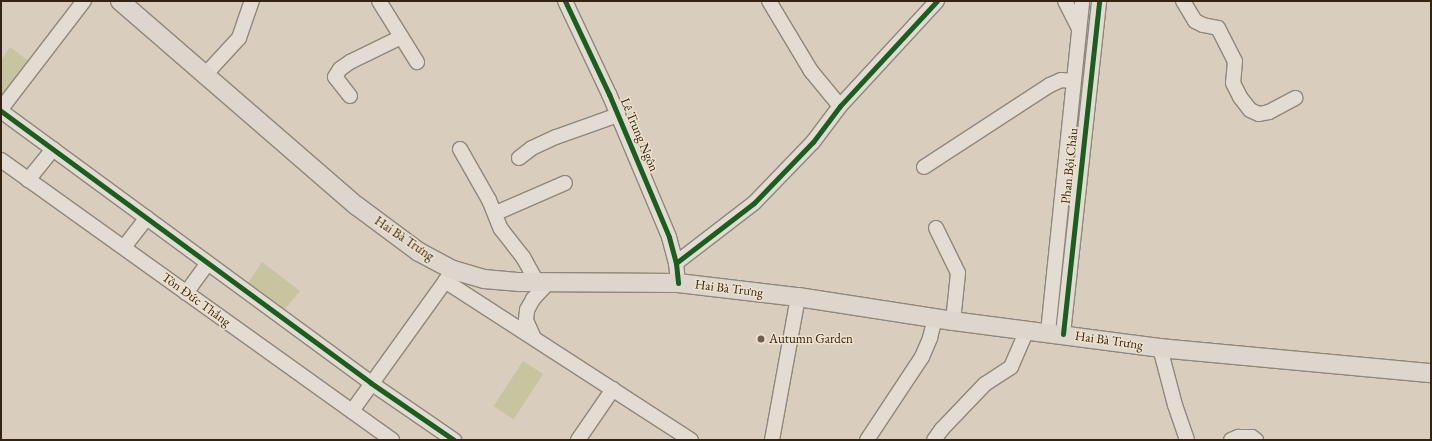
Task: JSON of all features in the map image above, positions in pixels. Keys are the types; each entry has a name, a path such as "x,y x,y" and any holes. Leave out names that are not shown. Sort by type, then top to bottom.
{"main road":[{"name":"Hai Bà Trưng","path":"120,1 204,76 357,206 450,276 543,282 678,283 798,297 953,321 1055,333 1160,348 1431,373"}],"street":[{"path":"84,1 1,110 371,383 454,440"},
{"path":"204,76 239,38 252,1"},
{"path":"378,1 417,62"},
{"name":"Lê Trung Ngôn","path":"564,1 618,115 669,237 676,263 678,283"},
{"path":"769,1 811,71 840,106"},
{"path":"676,263 754,203 813,142 840,106 936,1"},
{"path":"1065,1 1079,28"},
{"name":"Phan Bội Châu","path":"1055,333 1073,81 1082,1"},
{"name":"Phan Bội Châu","path":"1055,333 1092,66 1099,1"},
{"path":"1183,1 1195,20 1203,25 1218,28 1235,61 1233,83 1240,97 1250,110 1259,114 1269,112 1295,98"},
{"path":"350,96 335,76 340,69 350,62 401,37"},
{"path":"1075,65 1092,66"},
{"path":"924,167 1050,85 1061,80 1073,81"},
{"path":"519,158 532,148 556,137 618,115"},
{"path":"28,180 53,149"},
{"path":"460,149 496,213 501,229 543,282 527,310 526,320 534,338"},
{"name":"Tôn Đức Thắng","path":"1,160 392,440"},
{"path":"496,213 565,182"},
{"path":"124,247 147,218"},
{"path":"936,228 958,273 953,321"},
{"path":"186,293 208,263"},
{"path":"352,411 450,276 534,338 691,440"},
{"path":"772,440 798,297"},
{"path":"867,440 922,357 930,338 935,318"},
{"path":"934,440 942,429 985,384 1011,367 1027,330"},
{"path":"1160,348 1186,440"},
{"path":"578,440 613,389"},
{"path":"1231,440 1238,437 1252,437 1256,440"}],"shaded area":[{"path":"10,47 30,62 1,100 1,61"},
{"path":"262,262 300,291 283,311 246,286"},
{"path":"523,361 543,374 514,419 494,406"}],"cycle path":[{"path":"565,1 609,94 669,237 676,263 678,283"},
{"path":"676,263 754,203 813,142 840,106 937,1"},
{"path":"1063,334 1099,1"},
{"path":"1,111 371,383 454,440"}],"place":[{"name":"Autumn Garden","path":"761,339"}]}
